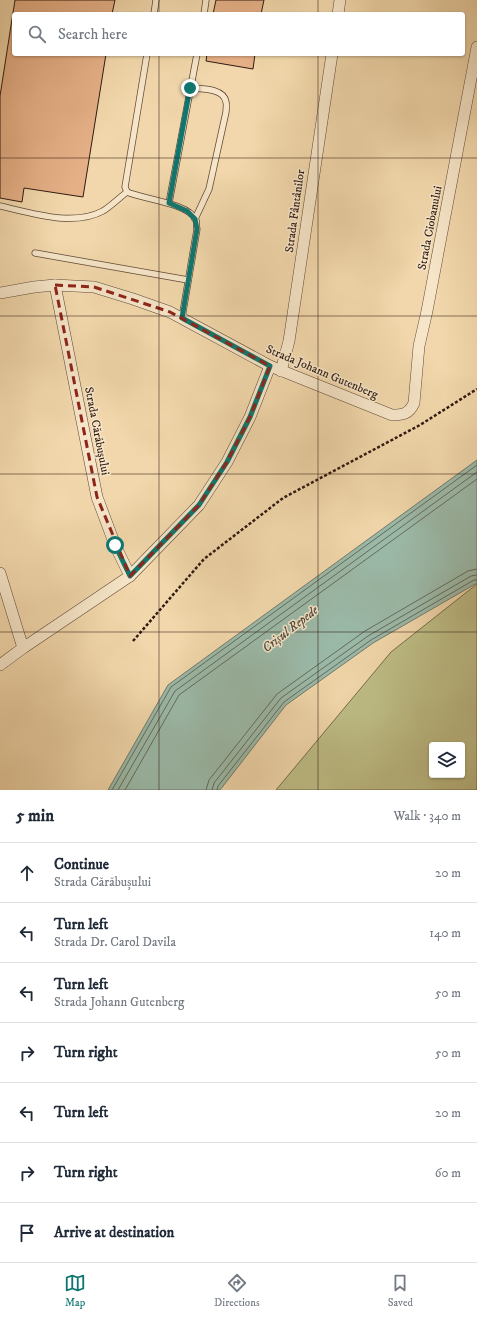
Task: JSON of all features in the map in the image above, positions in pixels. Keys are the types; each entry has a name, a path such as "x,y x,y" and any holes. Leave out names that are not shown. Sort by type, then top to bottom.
{"street":[{"path":"338,12 340,0"},
{"name":"Strada Ciobanului","path":"408,412 414,403 419,346 477,47"},
{"name":"Strada Fântânilor","path":"0,665 130,576 199,505 227,462 289,341 332,56"},
{"name":"Strada Johann Gutenberg","path":"0,293 34,286 55,285 94,287 170,312 276,369 392,415 401,415 408,412"},
{"name":"Strada Cărăbușului","path":"55,285 97,497 115,545 130,576"},
{"path":"0,573 23,648"}],"lane":[{"path":"154,12 156,0"},
{"path":"204,12 206,0"},
{"path":"127,192 126,187 147,56"},
{"path":"169,203 196,56"},
{"path":"190,88 214,91 223,95 226,101 226,112 210,188 195,219"},
{"path":"127,192 135,196 169,203 187,211 195,219 197,229 182,318"},
{"path":"0,206 55,217 81,218 102,211 127,192"},
{"path":"35,253 188,280"}],"path":[{"path":"133,641 204,560 283,498 420,425 477,389"}],"highlighted area":[{"path":"55,285 94,287 170,312 270,366 250,417 227,462 199,505 130,576 97,497"}],"shaded area":[{"path":"477,584 477,790 276,790 391,652"}],"water":[{"name":"Crișul Repede","path":"477,460 477,583 373,643 286,705 220,790 108,790 168,685"}],"building":[{"path":"15,0 115,0 112,12 13,12"},
{"path":"216,0 264,0 261,12 213,12"},
{"path":"12,19 12,56 106,56 83,197 24,188 22,202 0,198 0,96"},
{"path":"207,56 255,56 253,69 206,61"}],"route":[{"path":"115,545 130,576 199,505 227,462 250,417 270,366 182,318 197,229 195,219 187,211 169,203 190,88"}]}
